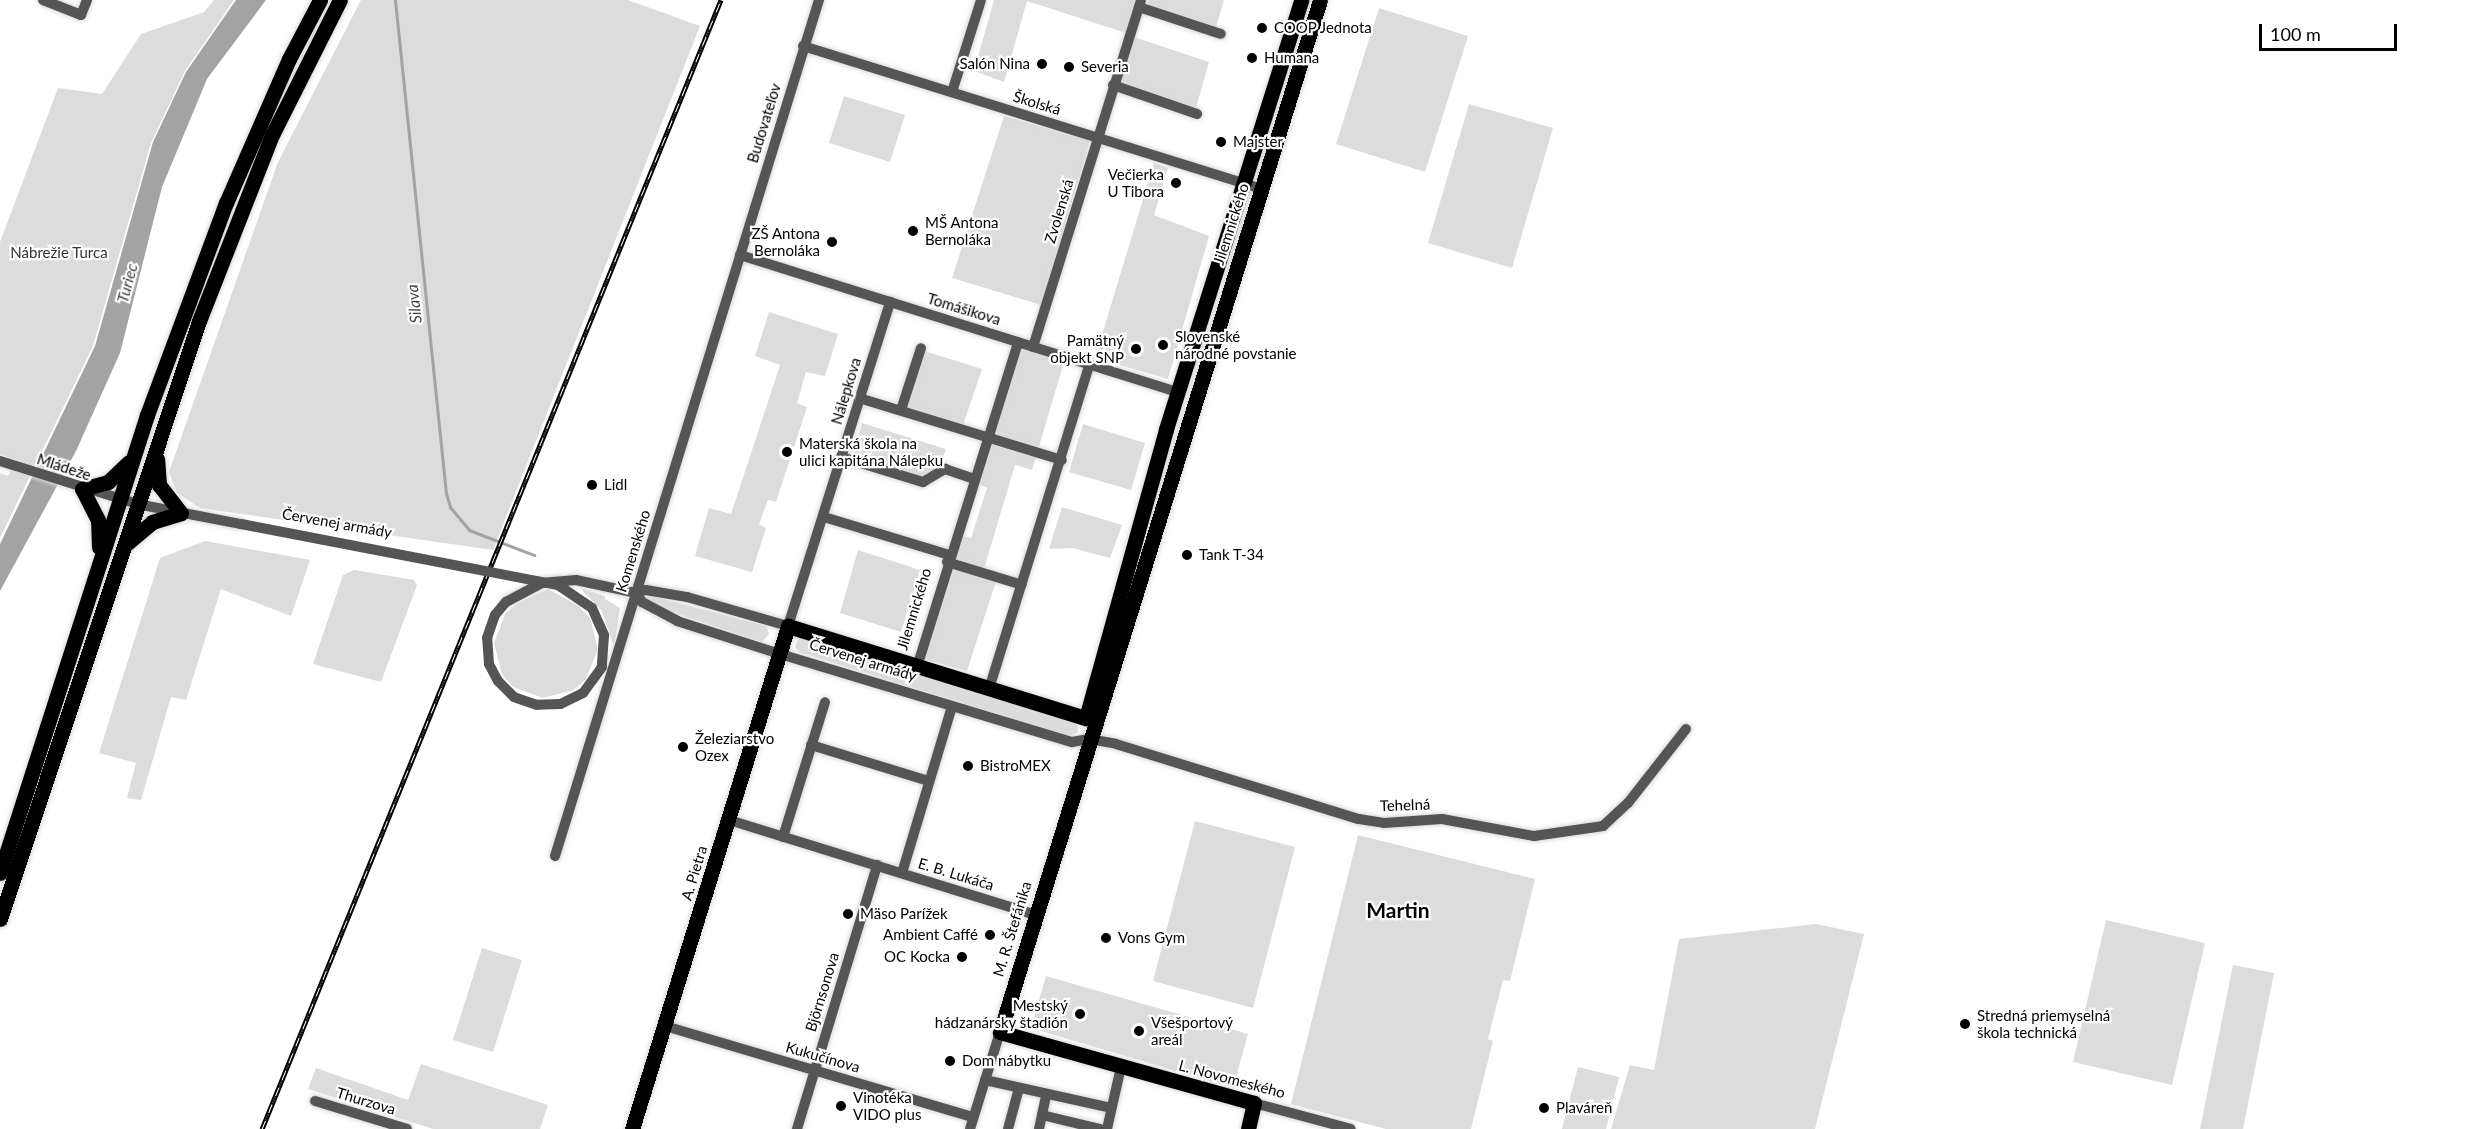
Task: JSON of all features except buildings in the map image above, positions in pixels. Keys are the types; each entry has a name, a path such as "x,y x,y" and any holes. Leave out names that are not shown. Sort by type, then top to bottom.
{"main road":[{"path":"0,873 133,457 226,203 320,0"},
{"path":"0,919 155,450 242,206 272,135 340,0"},
{"name":"Jilemnického","path":"1086,718 1159,453 1301,0"},
{"name":"Jilemnického","path":"1089,739 1320,0"},
{"path":"123,548 152,522 181,513 159,486 155,450"},
{"path":"100,559 98,520 77,487 114,478 133,457"},
{"name":"Červenej armády","path":"788,626 1086,718"},
{"name":"A. Pietra","path":"632,1129 788,626"},
{"path":"1086,718 1089,739"},
{"name":"M. R. Štefánika","path":"1000,1032 1089,739"},
{"name":"L. Novomeského","path":"1000,1032 1254,1103"},
{"path":"1248,1129 1254,1103"}],"street":[{"path":"43,0 81,15 87,0"},
{"name":"Budovateľov","path":"740,255 819,0"},
{"path":"952,92 981,0"},
{"name":"Zvolenská","path":"1033,346 1140,4 1221,34"},
{"name":"Školská","path":"803,46 1261,189"},
{"path":"1113,85 1197,114"},
{"name":"Tomášikova","path":"740,255 1178,392"},
{"name":"Komenského","path":"555,856 740,255"},
{"name":"Nálepkova","path":"788,626 890,302"},
{"name":"Jilemnického","path":"917,667 948,558 1018,342"},
{"path":"901,410 921,348"},
{"path":"989,689 1062,460 1089,366"},
{"path":"859,398 1062,460"},
{"path":"1159,453 1176,458"},
{"path":"841,457 923,482 945,469 974,478"},
{"name":"Mládeže","path":"0,461 119,499"},
{"name":"Červenej armády","path":"119,499 181,513 241,524 558,585 592,608 604,635 602,667 583,693 560,704 537,705 514,697 498,681 489,664 487,638 495,615 506,602 532,586 564,580 636,593 646,590 687,597 788,626"},
{"path":"824,517 948,558"},
{"name":"Jilemnického","path":"948,558 1022,585"},
{"name":"Červenej armády","path":"636,593 642,602 677,621 1072,742 1089,739"},
{"path":"783,837 825,702"},
{"name":"E. B. Lukáča","path":"902,873 952,706"},
{"name":"Tehelná","path":"1089,739 1220,774 1359,819 1384,823 1442,819 1534,836 1604,826 1628,803 1686,729"},
{"path":"811,745 929,781"},
{"name":"E. B. Lukáča","path":"729,820 1036,915"},
{"name":"Björnsonova","path":"797,1129 877,865"},
{"name":"Kukučínova","path":"665,1026 974,1117"},
{"name":"M. R. Štefánika","path":"970,1129 1000,1032"},
{"path":"1107,1129 1121,1067"},
{"path":"985,1080 1112,1108"},
{"path":"1008,1129 1019,1088"},
{"path":"1039,1129 1046,1095"},
{"name":"Thurzova","path":"315,1101 407,1129"},
{"name":"L. Novomeského","path":"1254,1103 1351,1129"},
{"path":"1042,1115 1100,1129"},
{"path":"1299,1129 1302,1117"}],"green space":[{"name":"Nábrežie Turca","path":"214,0 234,0 185,71 151,143 93,346 0,538 0,473 8,476 16,460 0,454 0,242 58,88 102,94 141,34 204,12"},
{"path":"361,0 628,0 700,26 493,550 200,508 177,493 169,472 278,162"},
{"path":"994,0 1136,0 1126,33 1027,1 1004,82 974,71"},
{"path":"1149,0 1224,0 1215,30 1146,7"},
{"path":"1379,8 1468,36 1425,172 1336,144"},
{"path":"1134,37 1209,62 1196,108 1120,82"},
{"path":"844,96 905,115 890,162 829,143"},
{"path":"1469,104 1553,128 1512,268 1428,243"},
{"path":"1004,116 1090,141 1041,305 952,278"},
{"path":"1154,163 1168,168 1154,215 1209,236 1168,379 1095,358"},
{"path":"769,312 838,334 825,376 806,372 797,403 807,407 776,502 768,500 759,524 766,528 752,572 695,556 709,508 731,514 780,365 755,356"},
{"path":"1021,348 1064,362 1032,470 1015,465 984,569 953,558 959,535 971,538 987,488 977,483"},
{"path":"921,350 982,369 961,431 900,410"},
{"path":"862,423 946,449 934,482 852,457"},
{"path":"1083,424 1145,443 1131,490 1069,472"},
{"path":"1062,507 1122,525 1110,558 1072,548 1049,549"},
{"path":"205,541 310,560 291,616 221,589 186,700 171,697 141,800 127,798 136,763 99,753 160,558"},
{"path":"858,550 920,570 901,632 840,613"},
{"path":"950,567 996,581 967,671 923,659"},
{"path":"354,570 414,580 417,585 381,682 313,664 343,575"},
{"path":"580,588 605,596 605,599 620,608 614,647 602,611"},
{"path":"548,589 579,606 590,618 598,649 586,679 574,690 543,698 513,687 502,674 494,643 505,614 518,603"},
{"path":"644,594 766,626 769,634 762,642 681,615 643,599"},
{"path":"805,637 1077,723 1078,732 1069,736 799,652 795,647 798,639"},
{"path":"1195,821 1295,847 1253,1008 1153,981"},
{"path":"1358,835 1535,879 1510,981 1503,980 1488,1039 1493,1041 1471,1129 1386,1129 1291,1104"},
{"path":"2106,920 2205,943 2172,1085 2073,1062"},
{"path":"1816,924 1864,934 1815,1129 1611,1129 1630,1065 1654,1070 1679,939"},
{"path":"482,948 522,960 493,1052 453,1040"},
{"path":"2233,965 2274,973 2243,1129 2200,1129"},
{"name":"Všešportový areál","path":"1046,976 1248,1034 1233,1088 1031,1028"},
{"path":"421,1064 548,1105 540,1129 433,1129 308,1089 316,1068 408,1100"},
{"path":"1578,1067 1619,1077 1606,1129 1562,1129"}],"water":[{"name":"Turiec","path":"236,0 266,0 207,79 162,187 120,353 76,451 0,591 0,544 95,346 153,142 186,72"}],"waterway":[{"name":"Silava","path":"395,0 446,493 450,507 469,530 534,555"}],"railway":[{"path":"262,1129 721,0"}],"place":[{"name":"COOP Jednota","path":"1262,28"},
{"name":"Humana","path":"1252,58"},
{"name":"Salón Nina","path":"1042,64"},
{"name":"Severia","path":"1069,67"},
{"name":"Majster","path":"1221,142"},
{"name":"Večierka U Tibora","path":"1176,183"},
{"name":"MŠ Antona Bernoláka","path":"913,231"},
{"name":"ZŠ Antona Bernoláka","path":"832,242"},
{"name":"Slovenské národné povstanie","path":"1163,345"},
{"name":"Pamätný objekt SNP","path":"1136,349"},
{"name":"Materská škola na ulici kapitána Nálepku","path":"787,452"},
{"name":"Lidl","path":"592,485"},
{"name":"Tank T-34","path":"1187,555"},
{"name":"Železiarstvo Ozex","path":"683,747"},
{"name":"BistroMEX","path":"968,766"},
{"name":"Mäso Parížek","path":"848,914"},
{"name":"Ambient Caffé","path":"990,935"},
{"name":"Vons Gym","path":"1106,938"},
{"name":"OC Kocka","path":"962,957"},
{"name":"Mestský hádzanársky štadión","path":"1080,1014"},
{"name":"Stredná priemyselná škola technická","path":"1965,1024"},
{"name":"Všešportový areál","path":"1139,1031"},
{"name":"Dom nábytku","path":"950,1061"},
{"name":"Vinotéka VIDO plus","path":"841,1106"},
{"name":"Plaváreň","path":"1544,1108"}],"district":[{"name":"Martin","path":"1398,910"}]}
